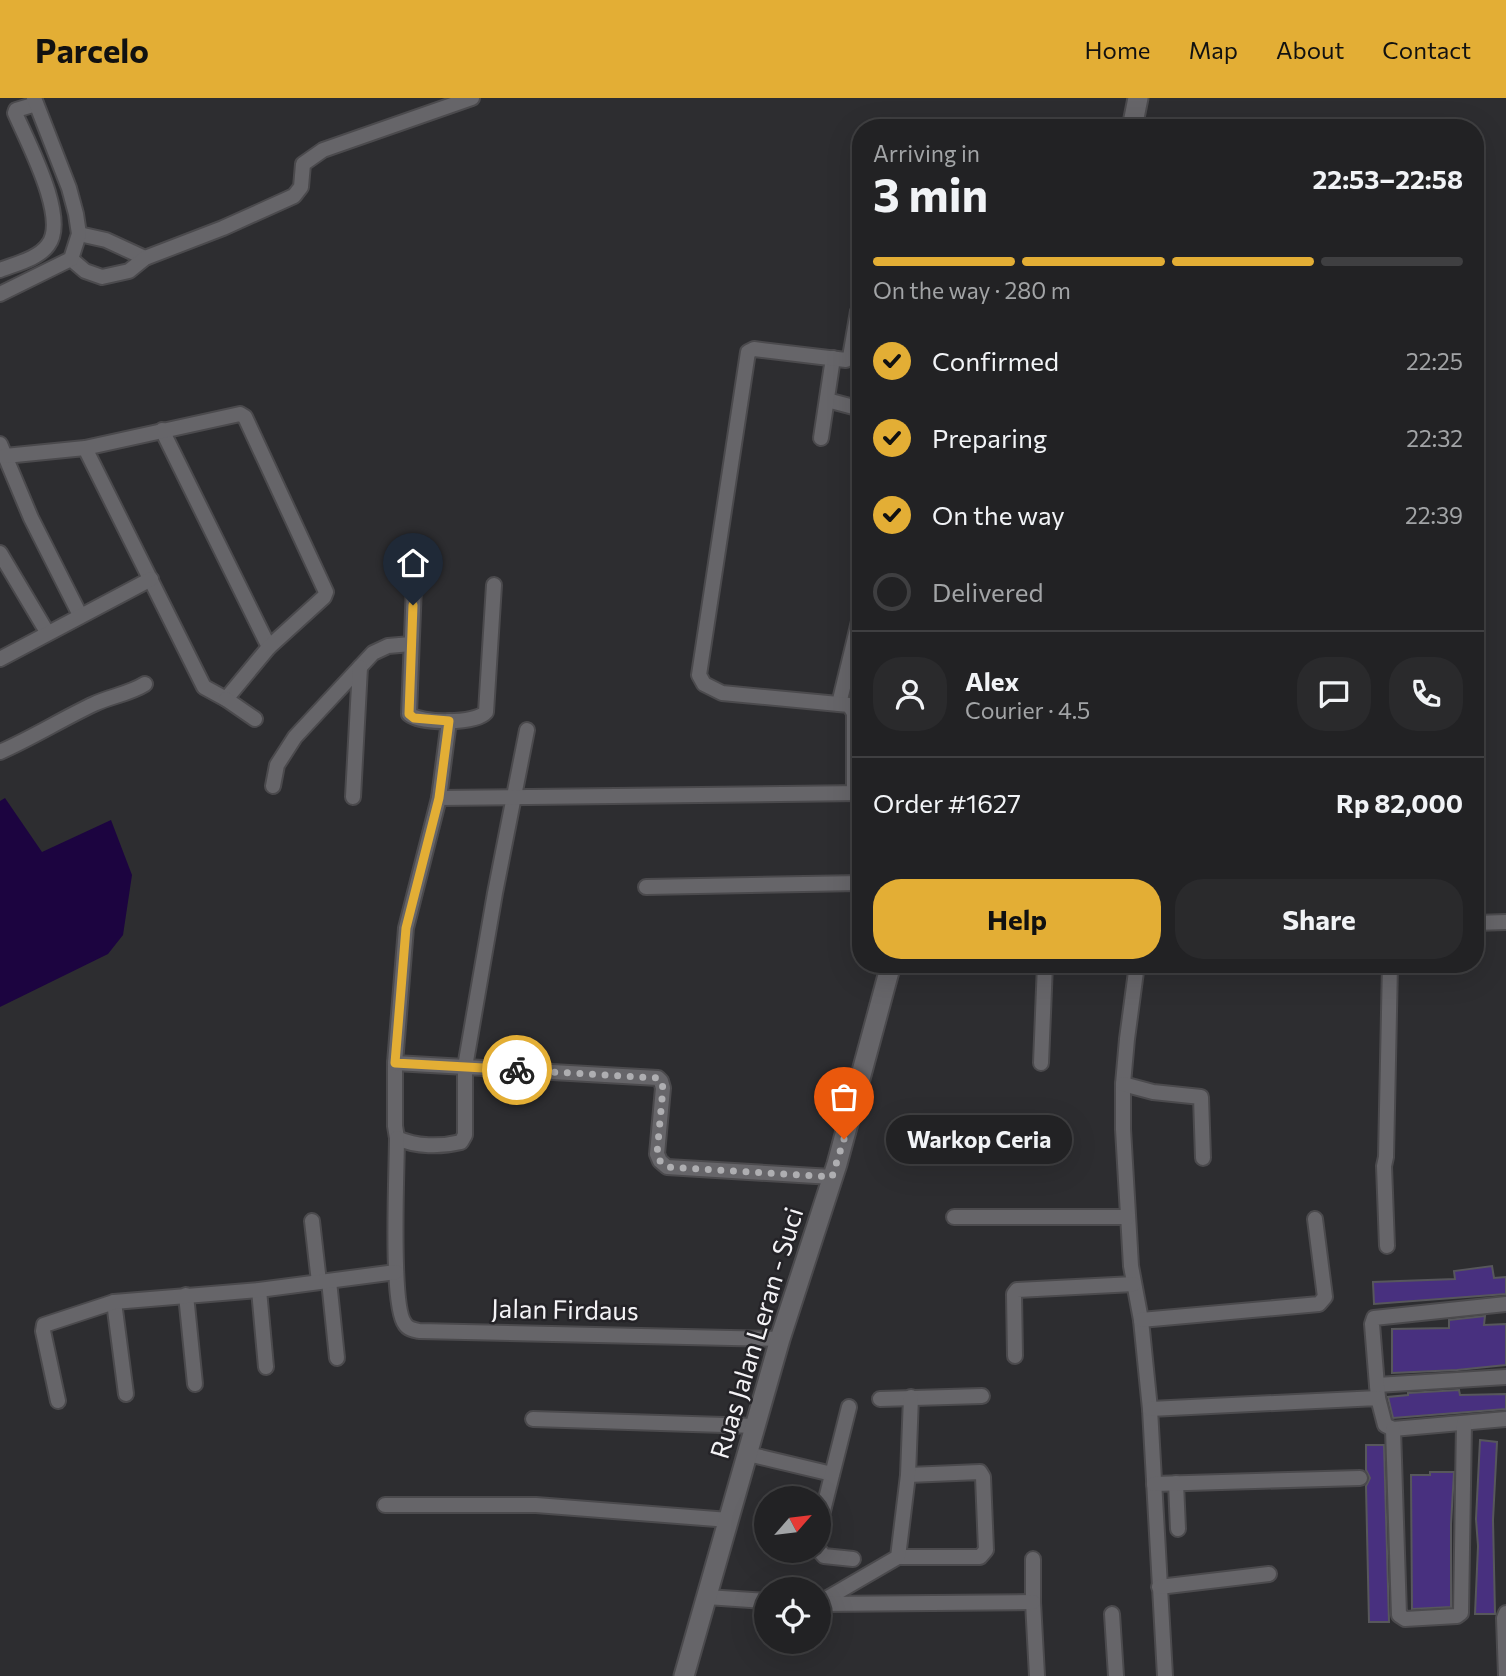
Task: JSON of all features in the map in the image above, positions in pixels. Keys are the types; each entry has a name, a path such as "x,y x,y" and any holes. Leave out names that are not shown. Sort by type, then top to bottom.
{"main road":[{"path":"1134,119 1138,98"},
{"name":"Ruas Jalan Leran - Suci","path":"684,1676 780,1339 832,1177 889,973"}],"street":[{"path":"71,259 85,271 102,277 129,271 145,258 223,228 294,196 300,187 303,164 323,150 472,98"},
{"path":"0,270 39,254 48,246 55,233 43,177 15,113 35,101 69,188 79,234 71,259 0,294"},
{"path":"79,234 106,240 145,258"},
{"path":"852,346 850,357 842,360 754,349 748,352 699,675 704,684 722,693 849,705 852,710"},
{"path":"821,438 833,358"},
{"path":"827,400 852,407"},
{"path":"80,615 31,518 3,450 85,448 240,414 248,421 326,592 324,597 269,646 226,699"},
{"path":"162,430 269,646"},
{"path":"85,448 204,687 255,719"},
{"path":"0,553 47,632"},
{"path":"0,659 151,579"},
{"path":"414,585 409,714 414,718 449,721 481,717 486,712 494,585"},
{"path":"273,786 276,765 295,737 373,653 388,646 411,644"},
{"path":"839,704 852,650"},
{"path":"353,797 360,667"},
{"path":"0,752 95,704 134,691 145,684"},
{"name":"Jalan Firdaus","path":"449,721 439,798 406,928 395,1063 396,1272 405,1325 419,1331 780,1339"},
{"path":"397,1138 407,1143 436,1145 461,1142 465,1135 466,1067 495,893 527,730"},
{"path":"439,798 852,793"},
{"path":"646,887 852,883"},
{"path":"1484,923 1506,922"},
{"path":"1041,1063 1045,973"},
{"path":"1136,973 1123,1084 1123,1129 1134,1284 1141,1320 1150,1409 1165,1676"},
{"path":"1387,1246 1384,1166 1390,973"},
{"path":"395,1063 658,1078 663,1088 657,1154 667,1167 832,1177"},
{"path":"1123,1084 1201,1097 1203,1158"},
{"path":"954,1217 1128,1217"},
{"path":"1141,1320 1319,1304 1325,1297 1315,1219"},
{"path":"312,1221 337,1358"},
{"path":"58,1401 43,1326 114,1302 259,1290 396,1272"},
{"path":"1015,1356 1014,1294 1017,1290 1134,1284"},
{"path":"259,1290 266,1367"},
{"path":"186,1295 195,1384"},
{"path":"114,1302 126,1394"},
{"path":"1506,1304 1374,1318 1372,1324 1377,1392 1385,1425 1393,1429 1506,1419"},
{"path":"1150,1409 1377,1392 1506,1377"},
{"path":"880,1398 982,1396"},
{"path":"898,1557 908,1475 911,1398"},
{"path":"829,1486 849,1407"},
{"path":"533,1419 756,1426"},
{"path":"1393,1429 1399,1615 1405,1619 1457,1616 1461,1613 1464,1423"},
{"path":"748,1454 832,1474"},
{"path":"831,1597 898,1557 980,1557 986,1550 983,1477 980,1472 908,1475"},
{"path":"1154,1484 1360,1478"},
{"path":"1176,1483 1178,1529"},
{"path":"385,1505 536,1504 729,1520"},
{"path":"831,1557 853,1559"},
{"path":"1033,1559 1032,1602 1037,1676"},
{"path":"1159,1587 1269,1574"},
{"path":"859,1580 859,1604"},
{"path":"707,1597 754,1600"},
{"path":"831,1604 1032,1602"},
{"path":"1506,1613 1506,1676"},
{"path":"1112,1614 1116,1676"}],"shaded area":[{"path":"5,798 42,852 111,820 132,875 123,935 108,954 0,1007 0,801"}],"building":[{"path":"1492,1266 1494,1278 1506,1277 1506,1294 1374,1304 1373,1282 1455,1279 1454,1271"},
{"path":"1485,1316 1484,1325 1506,1324 1506,1365 1392,1373 1392,1329 1449,1328 1449,1320"},
{"path":"1459,1390 1460,1395 1506,1394 1506,1409 1393,1418 1388,1397"},
{"path":"1480,1440 1497,1442 1493,1520 1495,1614 1475,1614"},
{"path":"1366,1445 1384,1445 1389,1622 1369,1622 1366,1486 1370,1478 1366,1470"},
{"path":"1430,1472 1454,1472 1451,1607 1412,1609 1411,1475 1430,1475"}],"way so far":[{"path":"517,1070 658,1078 663,1088 657,1154 667,1167 832,1177 844,1139"}],"place":[{"name":"Warkop Ceria","path":"844,1139"}],"route":[{"path":"413,605 409,714 414,718 449,721 439,798 406,928 395,1063 517,1070"}]}
